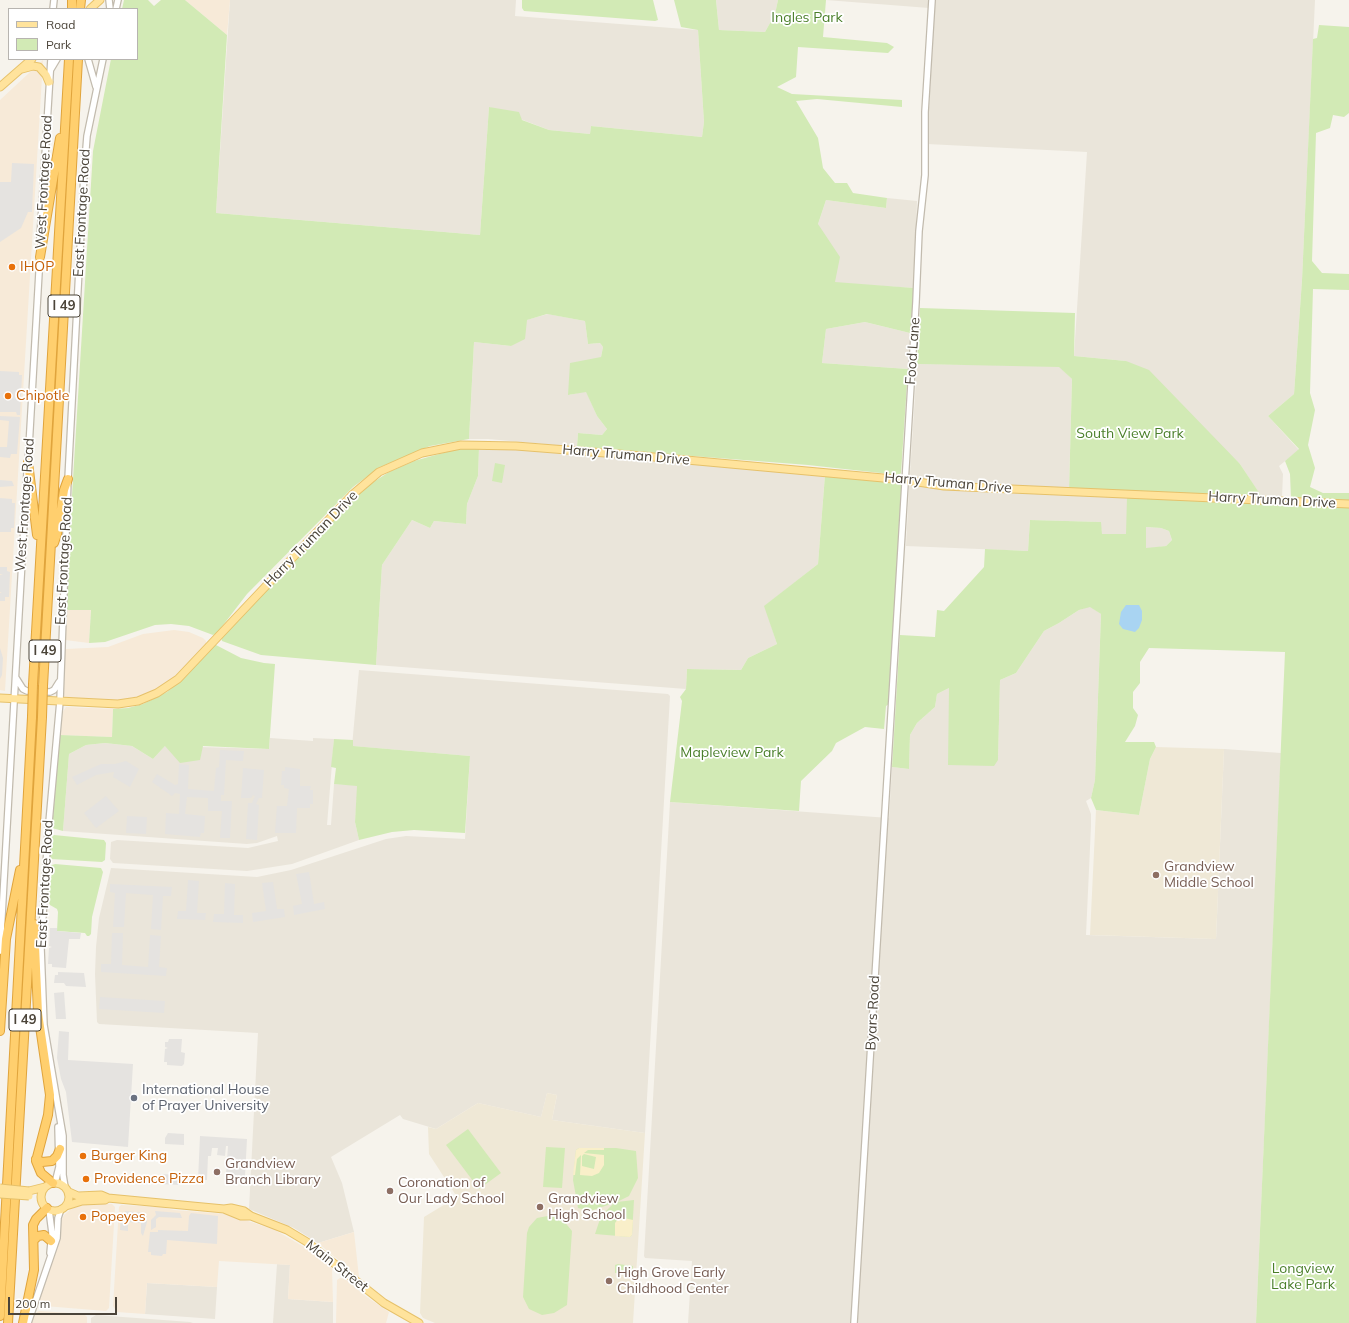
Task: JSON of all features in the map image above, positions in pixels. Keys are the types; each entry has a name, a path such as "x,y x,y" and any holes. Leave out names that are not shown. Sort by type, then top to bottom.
{"highway":[{"name":"I 49","path":"0,1316 26,844 33,684 69,60"},
{"name":"I 49","path":"8,1323 78,60"},
{"path":"40,257 66,110"},
{"path":"28,462 34,499 40,558"},
{"path":"51,553 57,534 64,490 68,479"},
{"path":"0,1031 8,924 18,882 22,851 26,844"},
{"path":"32,892 37,999 50,1095 48,1116 36,1159 41,1174 54,1183"},
{"path":"36,1159 42,1162 52,1160 57,1156 60,1150"},
{"path":"23,1323 34,1270 34,1222 48,1209"},
{"path":"34,1240 38,1236 44,1235 51,1241"}],"main road":[{"path":"91,8 100,0"},
{"path":"0,87 31,60"},
{"path":"20,70 33,66 39,68 50,82"},
{"name":"Harry Truman Drive","path":"0,698 109,704 128,703 148,698 178,679 352,494 379,472 422,453 461,445 516,446 905,480 944,486 1349,504"},
{"path":"0,1194 29,1193 54,1183 67,1189 69,1199 64,1208 48,1209 42,1200 41,1193 45,1187"},
{"path":"0,1188 29,1193 42,1200"},
{"name":"Main Street","path":"67,1189 78,1196 101,1195 108,1198 224,1209 231,1208 244,1211 251,1216 290,1232 307,1242 384,1302 419,1323"},
{"name":"Main Street","path":"64,1208 78,1202 105,1200 108,1198"}],"street":[{"name":"Food Lane","path":"892,702 919,231 925,175 925,112 932,0"},
{"name":"West Frontage Road","path":"0,951 40,257 40,230 50,82 50,60"},
{"path":"50,73 56,60"},
{"path":"88,60 93,70 97,90"},
{"name":"East Frontage Road","path":"67,1189 63,1175 63,1136 44,1025 41,960 48,833 60,701 68,479 84,169 87,136 103,60"},
{"path":"16,678 23,689 27,691 50,692 54,690 60,680"},
{"name":"Byars Road","path":"854,1323 892,702"},
{"name":"East Frontage Road","path":"54,1183 59,1172 60,1150 58,1111"},
{"path":"28,1323 58,1238 58,1218 64,1208"},
{"path":"48,1209 52,1225 48,1263"}],"shaded area":[{"path":"185,0 230,0 227,35"},
{"path":"230,0 516,0 515,16 698,30 704,122 702,137 591,126 590,134 549,130 489,107 480,235 216,213"},
{"path":"716,0 778,0 775,14 765,32 719,30"},
{"path":"826,0 929,0 929,8"},
{"path":"935,0 1315,0 1302,280 1294,394 1268,416 1299,450 1279,466 1283,474 1282,497 1261,496 1240,464 1126,361 1074,356 1087,152 927,144"},
{"path":"43,60 5,691 0,690 0,100"},
{"path":"12,163 34,164 32,212 28,212 21,228 0,242 0,182 11,182"},
{"path":"887,198 917,201 914,288 835,283 818,224 826,200 886,208"},
{"path":"548,314 585,321 588,344 600,343 603,347 601,357 569,395 586,391 597,416 607,429 602,435 578,433 577,447 488,439 469,439 474,342 511,346 526,320"},
{"path":"865,322 910,333 908,369 822,363 826,329"},
{"path":"917,364 1059,366 1072,379 1069,489 938,483 912,477 910,474"},
{"path":"0,371 19,372 19,375 22,375 20,415 17,415 16,412 0,412"},
{"path":"0,416 20,417 17,454 11,454 10,458 0,457 0,447 7,447 9,421 0,420"},
{"path":"479,448 523,449 825,475 818,564 765,606 777,644 748,658 741,670 687,669 686,689 376,665 382,565 412,520 430,528 434,521 466,524 467,504 478,476"},
{"path":"0,480 12,481 14,486 0,487"},
{"path":"914,483 1127,497 1127,534 1102,535 1100,522 1030,520 1028,551 906,546 909,487"},
{"path":"0,498 12,499 12,503 15,503 14,528 11,528 11,532 0,532"},
{"path":"1146,527 1161,528 1169,531 1172,540 1166,546 1146,549"},
{"path":"0,567 7,567 7,571 10,572 9,597 5,597 5,601 0,601 0,593 2,593 0,592 0,575 3,575 0,574"},
{"path":"1090,606 1101,614 1095,780 1091,798 1086,801 1091,814 1091,826 1086,935 1216,939 1224,749 1281,753 1256,1323 688,1323 692,1261 645,1258 644,1256 670,802 889,818 892,767 909,769 910,735 917,723 935,707 937,694 949,688 998,760 1000,680 1016,673 1044,631 1079,610"},
{"path":"91,609 89,643 65,640 65,610"},
{"path":"174,630 189,632 203,638 206,641 206,645 180,673 165,685 144,695 117,701 67,698 64,696 63,653 66,649 108,647 143,634"},
{"path":"0,648 3,658 2,675 0,679"},
{"path":"359,670 668,694 670,696 645,1133 552,1120 557,1095 547,1093 541,1117 478,1103 436,1129 403,1119 400,1115 331,1157 342,1183 354,1232 318,1243 294,1228 249,1209 258,1033 99,1024 97,1022 95,974 96,947 99,918 111,868 257,877 291,870 386,839 406,836 465,839 470,756 352,746"},
{"path":"66,707 113,709 112,737 60,735 62,713"},
{"path":"270,738 313,741 313,738 334,739 327,825 331,825 334,784 358,785 355,822 359,840 292,864 247,871 113,863 110,859 111,842 117,840 248,848 278,841 277,836 257,843 247,844 63,831 69,754 86,745 105,743 132,746 153,759 165,746 269,749"},
{"name":"Grandview Middle School","path":"1156,747 1224,749 1216,939 1090,935 1096,810 1139,815 1150,759"},
{"path":"220,750 244,751 243,761 226,760 224,795 221,795 221,801 232,801 230,838 220,838 222,811 208,811 208,798 187,797 185,814 205,816 204,833 201,833 200,837 165,834 166,813 179,814 180,794 175,793 172,796 152,782 157,774 175,785 178,784 179,764 189,765 188,789 214,791 216,768 219,767"},
{"path":"126,761 139,769 130,787 113,777 114,772 96,775 77,785 72,777 101,764 115,764"},
{"path":"285,767 300,769 300,786 311,786 310,790 313,790 313,804 310,804 310,808 297,808 296,833 275,833 277,806 287,806 289,789 284,788 284,785 281,785 282,771 285,771"},
{"path":"243,768 264,770 262,798 259,798 256,804 259,805 257,840 246,839 248,803 252,803 255,796 253,795 251,798 241,798"},
{"path":"106,796 119,811 96,828 84,813"},
{"path":"127,816 147,817 146,834 126,833"},
{"path":"309,872 314,904 324,902 325,909 294,915 293,906 302,904 296,874"},
{"path":"188,880 199,881 197,913 206,913 205,920 177,919 178,911 186,911"},
{"path":"273,882 277,909 284,909 285,917 253,922 252,913 266,911 262,883"},
{"path":"225,883 235,884 234,915 243,915 243,923 213,922 214,914 224,914"},
{"path":"110,884 172,887 171,896 163,896 161,930 151,929 153,895 126,893 124,927 113,927 115,893 110,892"},
{"path":"50,928 57,928 57,931 81,933 80,939 69,939 66,968 52,967 52,964 48,964 49,948 52,947 49,946"},
{"path":"112,933 123,933 122,965 148,967 150,935 161,936 159,967 167,968 166,976 101,972 101,964 111,964"},
{"path":"58,972 84,973 86,987 66,986 64,983 54,983 55,975 58,975"},
{"path":"64,992 66,1019 56,1019 54,993"},
{"path":"100,997 165,1001 164,1013 99,1009"},
{"path":"59,1031 69,1032 68,1060 133,1064 128,1147 72,1142 66,1092 61,1079 57,1058"},
{"path":"169,1039 182,1039 181,1052 185,1053 184,1064 182,1066 167,1065 167,1062 164,1062 165,1049 168,1048 165,1047 165,1042 168,1042"},
{"name":"Grandview High School","path":"547,1093 557,1095 552,1120 645,1133 633,1323 435,1323 423,1318 420,1313 424,1217 457,1197 429,1154 428,1127 436,1129 478,1103 541,1117"},
{"path":"168,1133 184,1134 184,1145 165,1144 165,1138"},
{"path":"200,1136 247,1139 245,1176 226,1175 228,1146 226,1146 225,1156 217,1155 218,1148 212,1148 211,1156 208,1156 207,1180 198,1180"},
{"path":"160,1174 181,1175 180,1185 160,1184"},
{"path":"88,1203 112,1204 115,1207 109,1308 106,1311 44,1306 40,1302 39,1297 53,1261 61,1221 64,1215 72,1208"},
{"path":"121,1205 161,1207 174,1210 227,1214 275,1230 311,1251 332,1268 333,1302 288,1299 290,1265 219,1261 217,1287 147,1283 145,1314 117,1312 113,1306 119,1207"},
{"path":"125,1211 144,1213 147,1222 143,1236 141,1233 141,1223 128,1222 128,1231 120,1230 121,1214 124,1214"},
{"path":"155,1211 180,1213 182,1218 159,1217 156,1219 156,1227 151,1230 151,1220 156,1215"},
{"path":"191,1213 218,1216 217,1244 167,1240 166,1254 163,1254 162,1256 151,1255 151,1252 148,1252 150,1232 158,1232 158,1230 188,1231 189,1216"},
{"path":"354,1232 359,1277 318,1243"},
{"path":"277,1264 290,1265 288,1299 333,1302 333,1323 273,1323"},
{"path":"340,1278 345,1279 364,1295 389,1312 386,1323 336,1323 337,1280"},
{"path":"147,1283 217,1287 215,1319 145,1314"},
{"path":"39,1311 84,1314 87,1317 87,1323 32,1323 32,1315"},
{"path":"96,1315 193,1323 91,1323 91,1318"}],"green space":[{"name":"Ingles Park","path":"124,0 148,0 154,6 161,0 185,0 227,35 216,213 480,235 489,107 519,112 522,120 549,130 590,134 591,126 702,137 704,122 698,30 681,27 674,0 716,0 719,30 765,32 775,14 778,0 826,0 823,37 887,43 894,47 888,53 798,47 796,77 777,87 792,94 902,100 902,107 817,99 796,101 818,138 823,168 835,183 847,183 853,193 887,198 886,208 826,200 818,224 840,257 835,282 914,288 910,333 865,322 826,329 822,363 908,369 901,473 899,475 808,465 577,447 578,433 602,435 607,429 597,416 586,392 568,395 570,363 601,357 603,347 600,343 588,344 585,321 547,314 527,320 525,339 511,346 474,342 469,439 430,446 380,467 353,487 247,594 217,633 213,635 189,626 171,624 155,625 105,642 89,643 91,610 65,610 93,151 111,60 138,60 138,8 122,8"},
{"path":"522,0 653,0 658,20 524,11 522,8"},
{"path":"1319,25 1349,27 1349,113 1344,117 1333,115 1330,128 1316,133 1312,261 1322,273 1349,274 1349,290 1313,289 1310,393 1315,410 1308,445 1315,468 1310,487 1323,493 1349,493 1349,500 1291,498 1290,474 1285,461 1299,449 1268,416 1294,394 1302,280 1313,39 1317,38"},
{"name":"South View Park","path":"920,308 1075,313 1074,356 1126,361 1149,370 1240,464 1264,500 1069,491 1072,379 1059,367 917,364"},
{"path":"461,448 479,448 478,476 467,504 466,524 434,521 430,528 412,520 382,565 376,665 261,655 222,641 221,637 224,633 351,501 372,483 389,472 414,461"},
{"path":"495,463 505,465 502,483 492,481"},
{"name":"Mapleview Park","path":"825,475 900,482 902,485 889,704 886,706 884,729 865,727 836,743 832,751 801,781 799,811 670,802 682,701 680,697 686,689 687,669 741,670 748,658 777,644 764,606 818,564"},
{"name":"Longview Lake Park","path":"1127,497 1349,507 1349,1323 1256,1323 1285,652 1149,648 1140,662 1140,683 1133,692 1133,708 1138,715 1135,726 1125,742 1154,742 1156,747 1150,759 1139,815 1096,810 1091,798 1095,780 1101,614 1090,607 1079,610 1044,631 1016,673 1000,680 998,760 994,766 948,765 949,688 937,694 935,707 917,723 910,735 909,769 892,767 900,635 935,637 937,610 944,611 984,567 985,549 1028,551 1030,520 1101,522 1102,534 1126,534","holes":["1146,527 1161,528 1169,531 1172,540 1166,546 1146,548"]},
{"path":"216,645 241,658 275,664 269,749 203,746 200,760 180,763 165,746 153,759 132,746 105,743 86,745 69,754 63,831 52,828 60,735 112,737 113,709 128,708 143,704 167,692 185,677 213,646"},
{"path":"334,739 353,740 353,746 470,756 465,833 414,830 392,832 359,840 355,822 357,786 334,784 336,768 331,767"},
{"path":"54,835 104,840 106,843 105,860 102,862 51,859 49,855 50,838"},
{"path":"55,864 101,868 103,872 92,917 91,934 89,936 85,933 57,931 58,912 57,909 50,905 47,897 49,866"},
{"path":"468,1129 501,1173 479,1189 446,1145"},
{"path":"546,1147 565,1148 562,1188 543,1187"},
{"path":"579,1148 616,1148 636,1151 638,1178 629,1196 617,1202 634,1200 632,1235 630,1237 595,1234 601,1216 614,1203 590,1211 578,1208 573,1180 576,1150"},
{"path":"553,1215 563,1220 572,1231 567,1305 554,1313 542,1315 529,1309 523,1297 527,1233 529,1227 537,1218"},
{"path":"615,1265 633,1266 632,1274 615,1273"}],"sand":[{"path":"579,1148 604,1148 604,1150 588,1150 584,1153 604,1155 604,1165 599,1173 592,1176 580,1175 581,1155 577,1159 575,1175 573,1175 576,1150","holes":["584,1154 596,1157 594,1169 582,1166 582,1156"]},
{"path":"624,1218 633,1220 632,1235 630,1237 615,1236 615,1223 618,1219"}],"water":[{"path":"1126,605 1139,605 1142,611 1142,620 1139,628 1135,632 1123,629 1119,624 1121,612"}],"place":[{"name":"IHOP","path":"12,267"},
{"name":"Chipotle","path":"8,396"},
{"name":"Grandview Middle School","path":"1156,875"},
{"name":"International House of Prayer University","path":"134,1098"},
{"name":"Burger King","path":"83,1156"},
{"name":"Grandview Branch Library","path":"217,1172"},
{"name":"Providence Pizza","path":"86,1179"},
{"name":"Coronation of Our Lady School","path":"390,1191"},
{"name":"Grandview High School","path":"540,1207"},
{"name":"Popeyes","path":"83,1217"},
{"name":"High Grove Early Childhood Center","path":"609,1281"}]}
